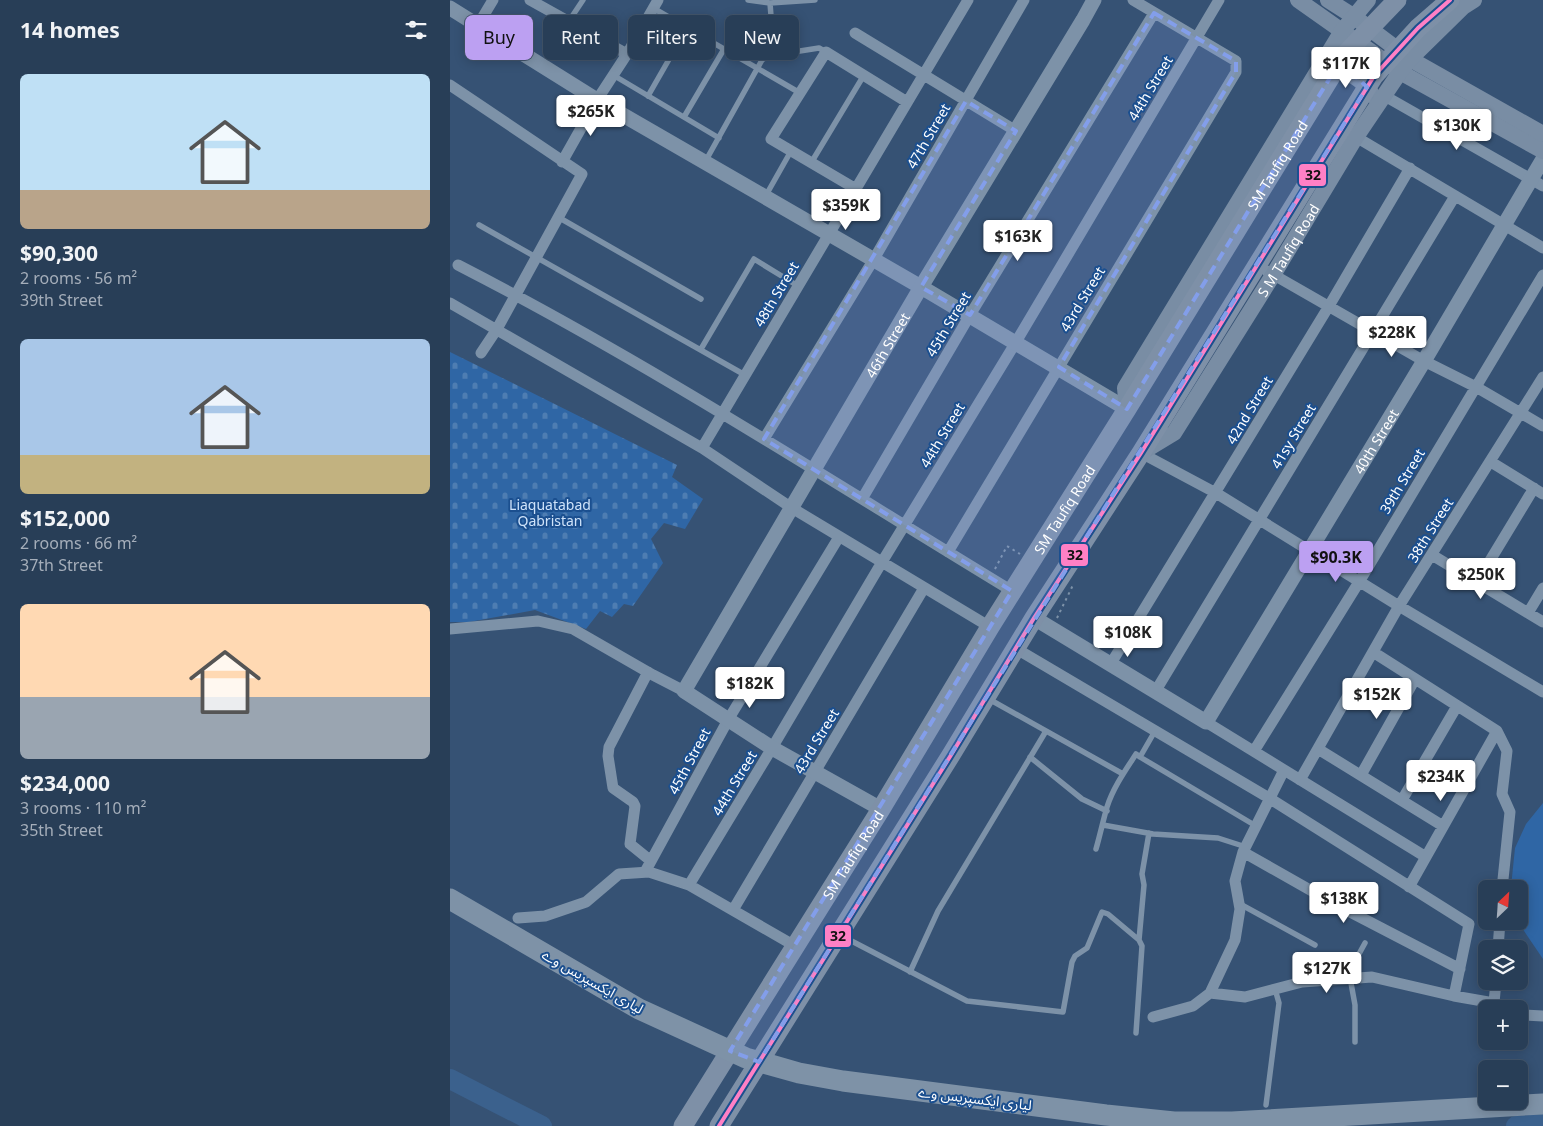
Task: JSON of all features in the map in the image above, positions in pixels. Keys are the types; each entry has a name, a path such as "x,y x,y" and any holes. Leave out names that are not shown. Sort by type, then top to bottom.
{"highway":[{"name":"SM Taufiq Road","path":"683,1126 881,810 1012,591 1128,409 1335,70 1347,52 1397,0"},
{"path":"718,1126 773,1041 1015,648 1141,453 1374,76 1418,28 1459,2"},
{"name":"لیاری ایکسپریس وے","path":"450,899 638,1009 746,1058 799,1073 843,1081 1087,1113 1174,1122 1232,1122 1543,1104"}],"main road":[{"path":"1298,0 1400,72 1543,151"},
{"path":"1328,0 1353,16 1410,59 1543,134"},
{"path":"1128,409 1125,388 1342,30 1368,0"},
{"name":"S M Taufiq Road","path":"1141,453 1174,432 1273,275 1380,99 1410,59 1459,2"},
{"path":"1319,68 1337,68 1354,76 1380,99"}],"street":[{"path":"484,15 493,0"},
{"path":"530,0 542,3 558,15"},
{"name":"48th Street","path":"702,448 968,0"},
{"name":"47th Street","path":"764,439 874,259 1024,0"},
{"name":"46th Street","path":"684,691 1094,0"},
{"path":"1133,0 1197,38"},
{"name":"44th Street","path":"689,885 1016,342 1219,0"},
{"path":"562,162 597,100 656,4"},
{"path":"450,8 465,17"},
{"name":"45th Street","path":"862,499 970,315 1154,12"},
{"path":"855,33 1016,131"},
{"name":"43rd Street","path":"948,552 1236,72 1236,61 1197,38"},
{"path":"618,49 627,54"},
{"path":"856,189 771,139 826,52 908,102"},
{"path":"533,60 597,100 874,259 1128,409"},
{"path":"450,85 582,174 497,329 481,353"},
{"path":"1380,99 1537,182"},
{"path":"1356,137 1543,248"},
{"name":"40th Street","path":"1206,722 1505,226 1537,182 1543,159"},
{"name":"42nd Street","path":"1110,664 1216,493 1410,168"},
{"name":"41sy Street","path":"1155,692 1455,196"},
{"path":"458,265 516,294 722,413 1012,591"},
{"path":"1256,265 1424,361 1476,387 1543,426"},
{"name":"39th Street","path":"1254,751 1359,582 1543,275"},
{"path":"450,303 702,448 792,508 990,627"},
{"name":"38th Street","path":"1300,780 1399,606 1543,377"},
{"path":"1141,453 1216,493 1359,582 1543,692"},
{"path":"1477,582 1539,491 1491,462"},
{"name":"45th Street","path":"645,872 728,720 839,537"},
{"path":"1432,555 1543,622"},
{"name":"43rd Street","path":"732,910 924,588"},
{"path":"1528,613 1543,588"},
{"path":"1034,618 1426,857"},
{"path":"450,629 538,621 574,629 684,691 772,748 881,810"},
{"path":"1015,648 1269,798 1469,924 1454,996"},
{"path":"1373,652 1497,731 1507,751 1502,794 1510,812 1503,880"},
{"path":"648,672 609,747 608,756 613,788 633,802 635,806 630,844 651,861"},
{"path":"1361,775 1415,679"},
{"path":"1402,800 1457,706"},
{"path":"1409,887 1497,731"},
{"path":"1318,749 1443,826"},
{"path":"1152,1017 1194,1006 1210,993 1235,940 1240,908 1235,881 1244,849 1284,770"},
{"path":"1244,849 1333,903 1460,969"},
{"path":"518,918 545,916 586,902 619,874 645,872 658,874 689,885 795,946"},
{"path":"1210,993 1245,997 1302,982 1372,978 1478,1000"},
{"path":"1528,1015 1543,1016"}],"lane":[{"path":"572,15 582,0"},
{"path":"748,0 770,3 814,0"},
{"path":"770,3 771,15"},
{"path":"656,4 671,15"},
{"path":"715,44 800,93"},
{"path":"799,51 818,48 826,52"},
{"path":"684,117 724,49"},
{"path":"648,96 669,60"},
{"path":"705,162 762,60"},
{"path":"613,75 719,138"},
{"path":"811,163 864,75"},
{"path":"765,197 791,151"},
{"path":"558,217 701,299"},
{"path":"479,225 745,375"},
{"path":"701,349 754,259 798,286"},
{"path":"986,697 1123,774"},
{"path":"910,972 938,911 1046,731"},
{"path":"1140,757 1155,731"},
{"path":"1096,849 1106,811 1123,774 1136,754 1256,826"},
{"path":"1030,758 1082,799 1106,811"},
{"path":"1103,825 1149,833 1218,838 1244,849"},
{"path":"1136,1033 1142,946 1140,940 1144,886 1142,874 1149,833"},
{"path":"1238,903 1314,945"},
{"path":"838,934 967,1001 1063,1012 1072,962 1075,956 1087,948 1102,912 1108,914 1140,940"},
{"path":"1355,1042 1355,1005 1349,972 1365,943"},
{"path":"1266,1105 1280,1003 1275,989"}],"path":[{"path":"997,566 1007,546"},
{"path":"1061,610 1074,586"}],"highlighted area":[{"path":"1154,13 1236,61 1236,72 1059,367 1127,409 1336,68 1354,75 1367,87 759,1062 730,1051 1012,591 764,439 966,101 1016,131 921,287 970,315"}],"green space":[{"name":"Liaquatabad Qabristan","path":"450,352 677,465 672,477 703,499 685,529 664,523 651,539 663,563 633,606 624,604 612,617 600,611 586,629 535,610 469,622 450,622"},
{"path":"1543,803 1543,959 1523,930 1528,930 1528,880 1512,880 1515,848 1526,824"}],"waterway":[{"path":"450,1079 542,1126"},
{"path":"1516,1126 1543,1124"}],"transit line":[{"name":"32","path":"719,1126 951,755 1034,618 1141,453 1374,76 1418,28 1450,0"}]}
